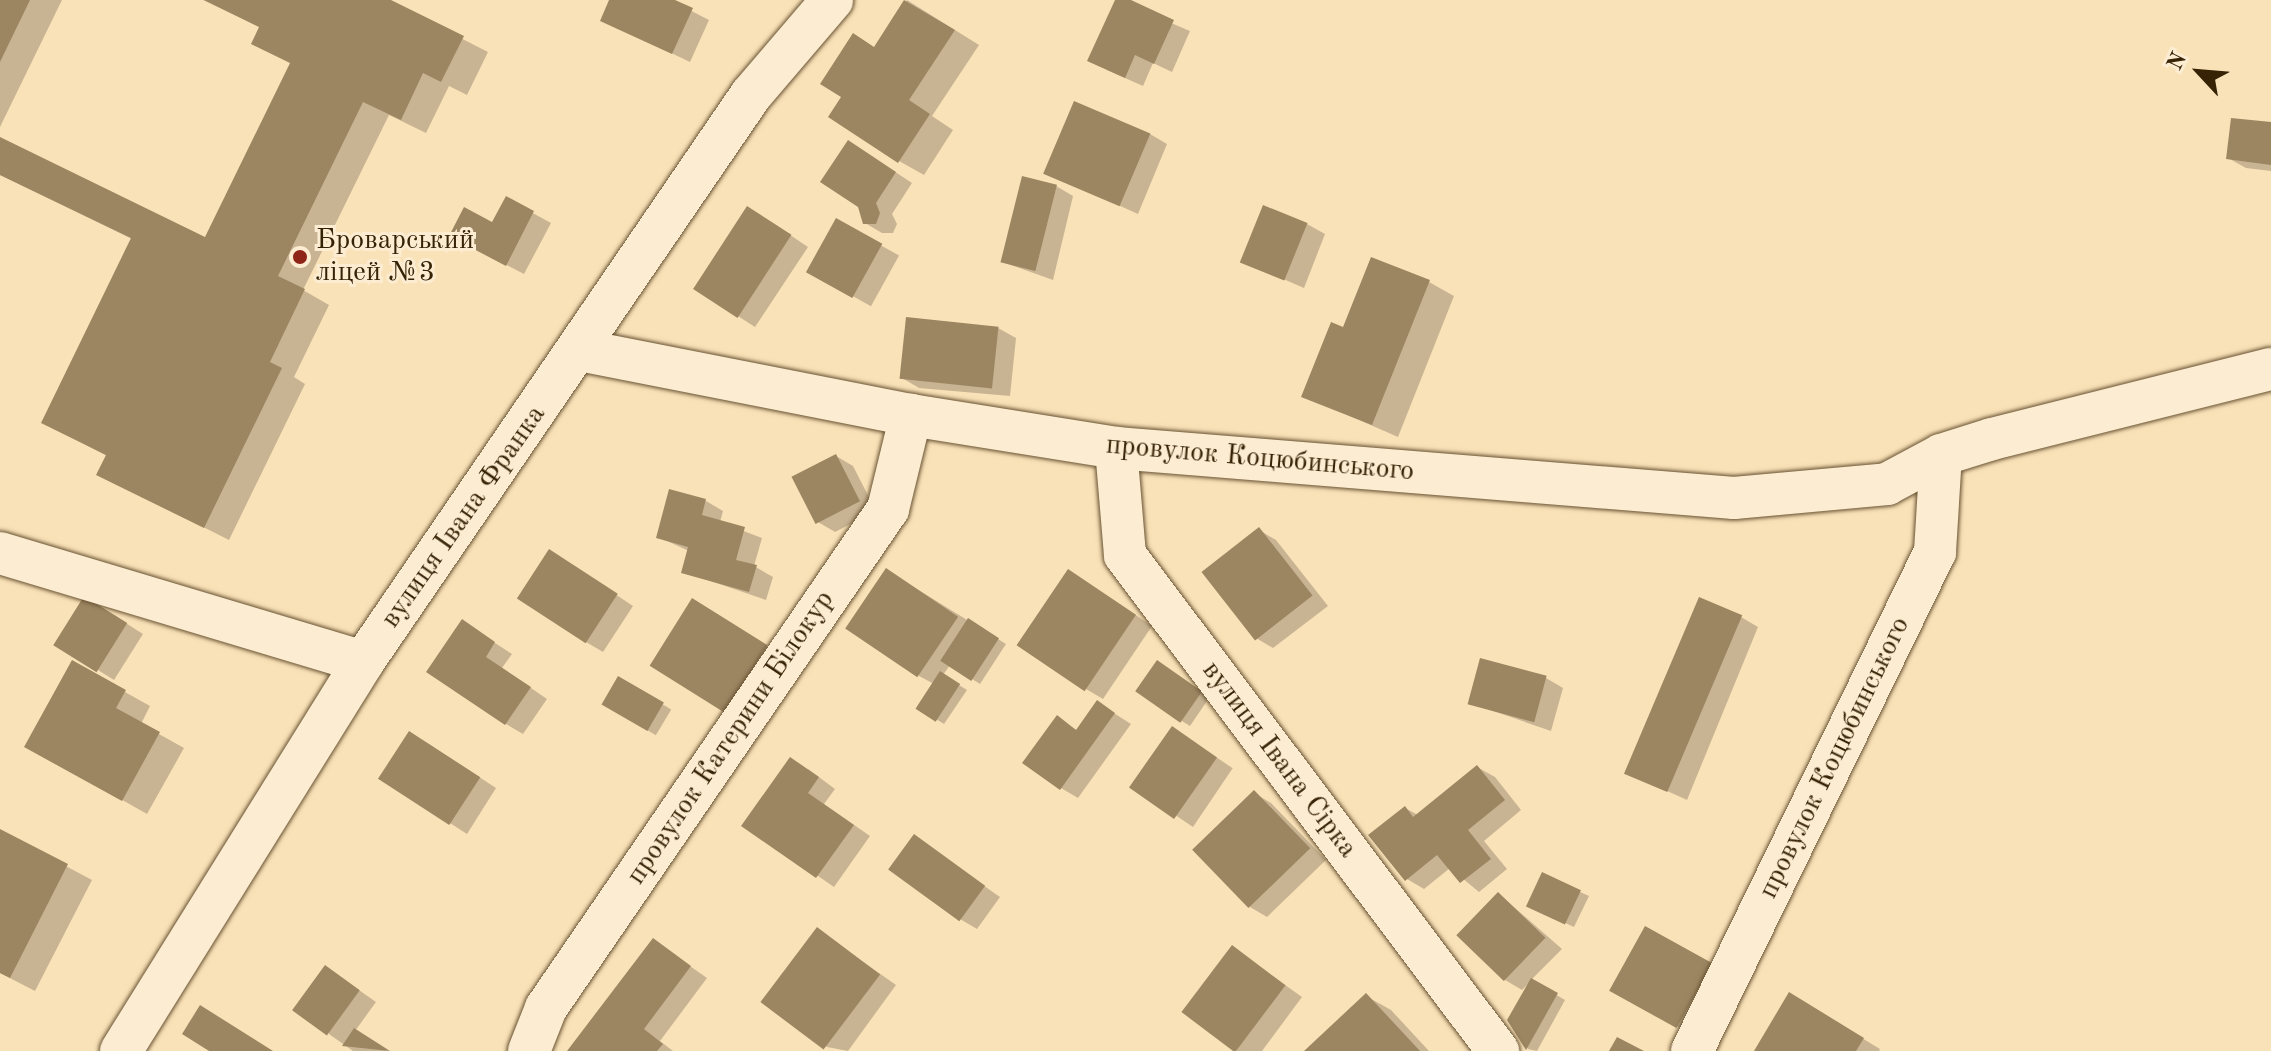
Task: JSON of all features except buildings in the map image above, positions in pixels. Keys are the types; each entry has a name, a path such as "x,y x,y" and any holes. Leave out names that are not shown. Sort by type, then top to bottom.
{"street":[{"name":"вулиця Івана Франка","path":"121,1051 363,662 751,95 832,0"},
{"name":"провулок Коцюбинського","path":"579,350 911,415 1116,448 1734,498 1887,484 1941,455 2271,369"},
{"name":"провулок Катерини Білокур","path":"529,1051 546,1008 888,509 911,415"},
{"name":"вулиця Івана Сірка","path":"1116,448 1125,555 1498,1051"},
{"name":"провулок Коцюбинського","path":"1692,1051 1935,552 1941,455"},
{"path":"0,553 363,662"}],"place":[{"name":"Броварський ліцей №3","path":"300,257"}]}
